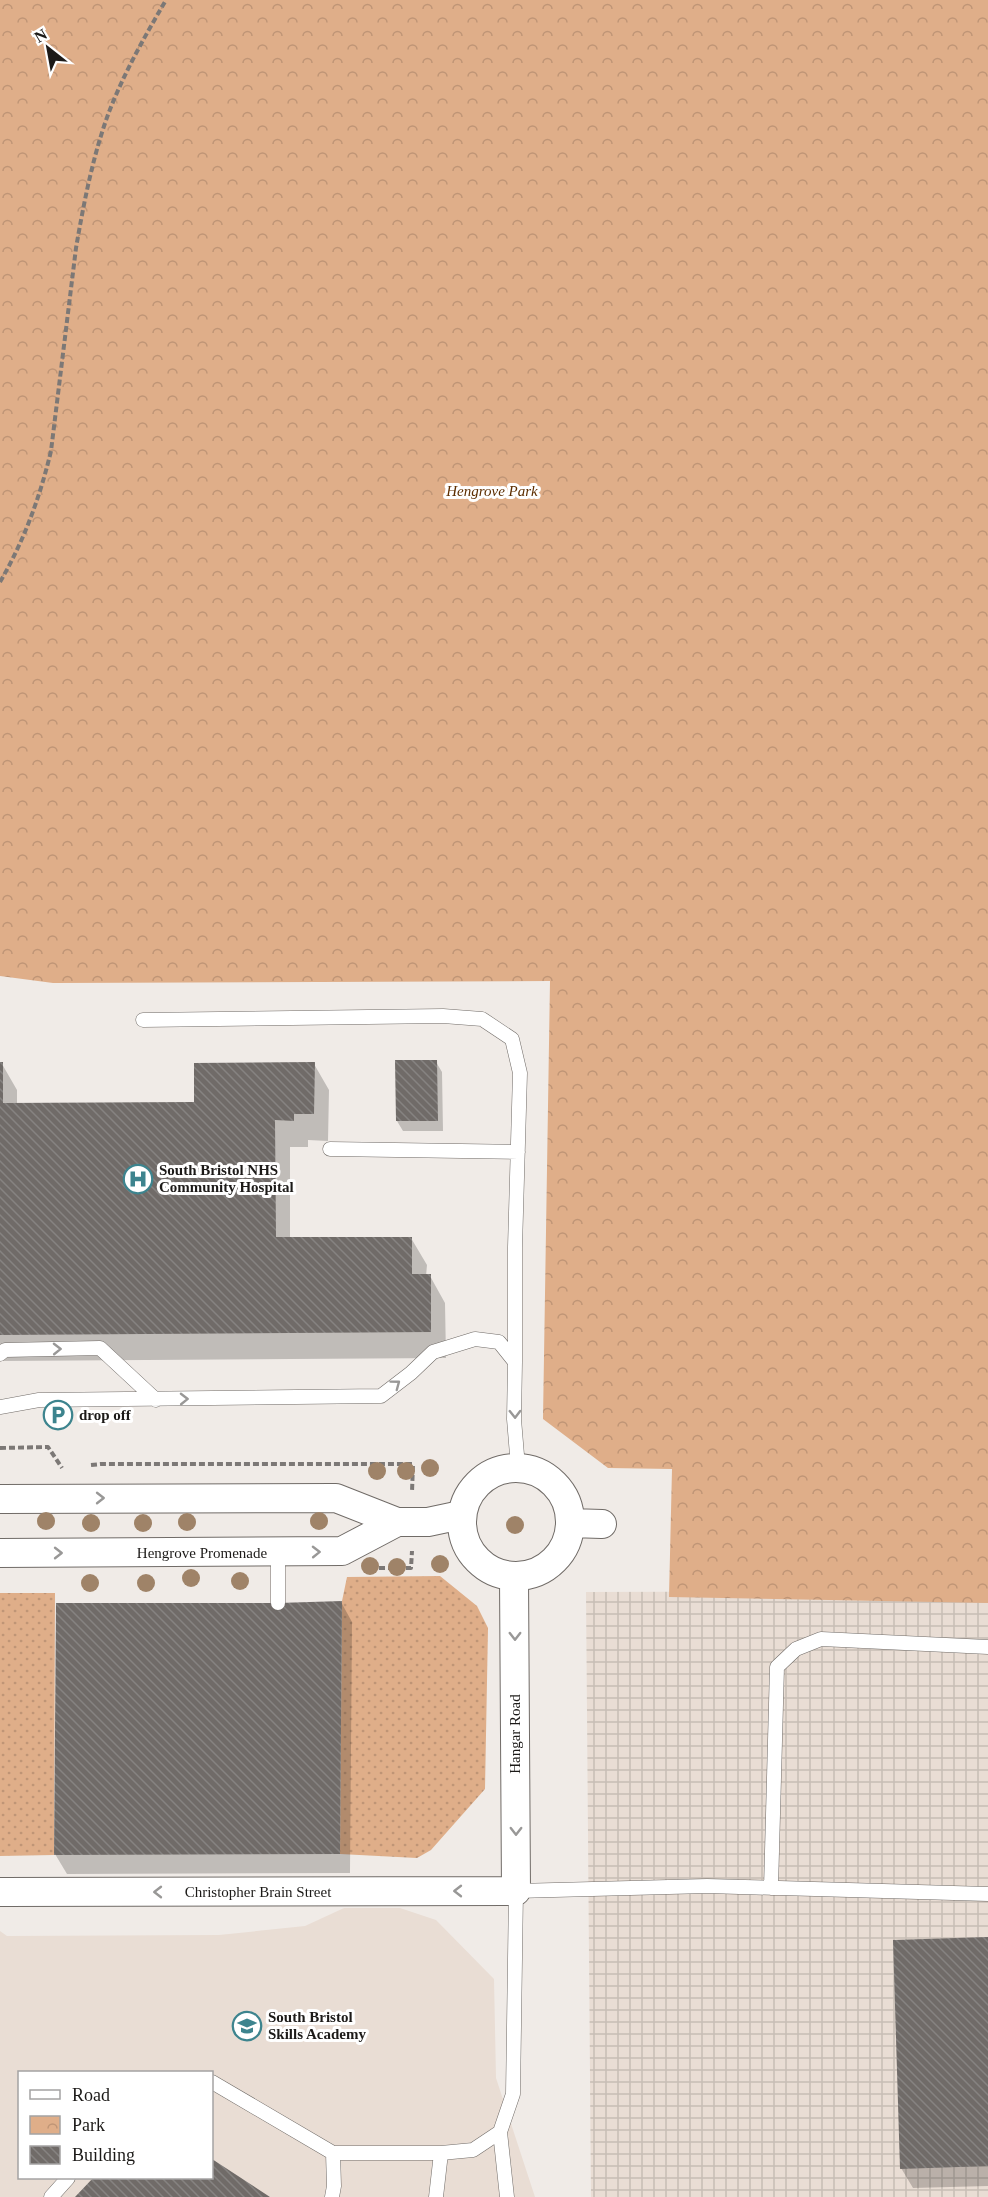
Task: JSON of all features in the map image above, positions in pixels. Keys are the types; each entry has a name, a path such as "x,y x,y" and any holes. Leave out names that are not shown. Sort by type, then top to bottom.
{"street":[{"path":"518,1467 542,1474 561,1491 568,1506 570,1522 568,1538 561,1552 550,1564 537,1572 514,1578 490,1570 477,1560 467,1547 462,1532 461,1515 474,1486 487,1476 502,1469 518,1467"},
{"name":"Hengrove Promenade","path":"0,1499 336,1498 397,1522 428,1522 461,1515"},
{"name":"Hengrove Promenade","path":"0,1553 342,1551 397,1522"},
{"path":"570,1522 602,1524"},
{"name":"Hangar Road","path":"514,1578 516,1891"},
{"name":"Christopher Brain Street","path":"0,1892 516,1891"}],"lane":[{"path":"143,1020 443,1016 482,1019 512,1039 520,1073 514,1419 518,1467"},
{"path":"330,1149 518,1152"},
{"path":"0,1407 39,1400 381,1396 411,1374 433,1352 475,1339 499,1342 515,1362"},
{"path":"0,1354 5,1350 100,1348 156,1400"},
{"path":"278,1553 278,1603"},
{"path":"771,1888 777,1666 796,1649 821,1639 988,1647"},
{"path":"507,2197 500,2132 513,2094 516,1891 706,1886 988,1893"},
{"path":"213,2083 333,2153 441,2153 473,2150 500,2132"},
{"path":"332,2197 333,2153"},
{"path":"436,2197 441,2153"},
{"path":"51,2197 67,2179"}],"path":[{"path":"0,582 28,527 51,451 76,248 81,217 99,146 109,112 123,80 144,36 166,0"}],"shaded area":[{"path":"988,1591 988,2197 591,2197 586,1592"},
{"name":"South Bristol Skills Academy","path":"344,1908 400,1908 436,1920 494,1979 496,2078 535,2197 0,2197 0,1931 7,1936 219,1935 305,1926"}],"green space":[{"name":"Hengrove Park","path":"0,0 988,0 988,1603 669,1597 672,1469 608,1468 543,1419 550,981 53,983 0,976"},
{"path":"440,1576 477,1606 488,1628 485,1789 431,1850 417,1858 340,1854 342,1601 347,1577"},
{"path":"0,1593 55,1593 54,1855 0,1856"}],"building":[{"path":"395,1060 437,1060 438,1121 396,1121"},
{"name":"South Bristol NHS Community Hospital","path":"0,1062 3,1062 3,1103 194,1102 194,1063 315,1062 314,1114 294,1114 294,1121 275,1120 276,1237 412,1237 412,1274 431,1274 431,1332 0,1335"},
{"path":"342,1601 340,1854 54,1855 56,1603"},
{"path":"988,1937 988,2166 900,2169 893,1940"},
{"path":"213,2160 270,2197 75,2197 92,2179 213,2179"}],"place":[{"name":"South Bristol NHS Community Hospital","path":"138,1179"},
{"name":"drop off","path":"58,1415"},
{"name":"South Bristol Skills Academy","path":"247,2026"}]}
